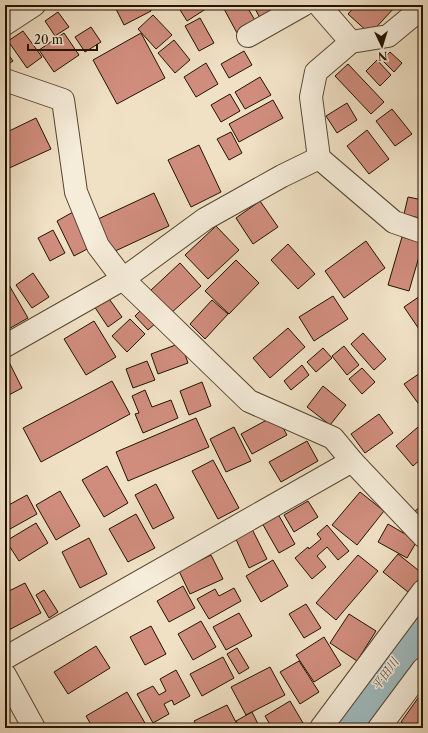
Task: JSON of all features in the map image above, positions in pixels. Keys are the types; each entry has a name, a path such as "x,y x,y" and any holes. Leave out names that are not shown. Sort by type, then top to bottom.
{"street":[{"path":"5,24 34,5"},
{"path":"248,36 303,5"},
{"path":"319,5 351,42"},
{"path":"423,7 388,36 351,42 316,72 311,97 319,158 394,222 423,232"},
{"path":"5,80 63,100 76,192 98,246 123,279 249,401 333,438 352,461 423,536"},
{"path":"5,346 123,279 206,219 282,176 319,158"},
{"path":"5,658 352,461"},
{"path":"321,728 423,591"},
{"path":"379,728 423,670"},
{"path":"5,675 34,728"}],"building":[{"path":"114,5 149,5 151,11 124,25"},
{"path":"177,5 212,5 187,21"},
{"path":"226,5 246,5 256,22 237,33 223,7"},
{"path":"253,5 276,5 277,9 260,18"},
{"path":"356,5 393,5 395,7 370,34 348,14"},
{"path":"58,12 69,27 55,36 45,21"},
{"path":"153,15 172,35 156,49 138,29"},
{"path":"200,18 214,43 199,51 185,26"},
{"path":"91,27 101,42 85,52 75,37"},
{"path":"23,31 42,57 27,68 8,41"},
{"path":"64,33 79,55 54,72 39,50"},
{"path":"141,33 165,78 117,104 93,60"},
{"path":"174,40 190,60 175,73 158,53"},
{"path":"5,50 13,61 5,66"},
{"path":"244,51 252,65 229,78 221,64"},
{"path":"390,52 402,63 394,72 382,60"},
{"path":"377,60 391,75 380,86 366,71"},
{"path":"206,63 218,84 196,97 184,77"},
{"path":"348,64 384,102 371,114 335,76"},
{"path":"260,77 271,95 245,109 235,92"},
{"path":"230,94 240,111 221,122 211,105"},
{"path":"273,100 283,118 239,142 229,124"},
{"path":"347,103 357,120 337,133 326,116"},
{"path":"392,109 412,134 395,146 376,121"},
{"path":"36,118 51,149 5,170 5,133"},
{"path":"367,130 389,159 369,174 347,146"},
{"path":"231,132 242,153 229,160 217,139"},
{"path":"199,145 221,192 191,207 168,160"},
{"path":"154,193 169,226 111,253 96,220"},
{"path":"408,197 423,200 419,218 404,214"},
{"path":"260,201 278,227 253,244 236,218"},
{"path":"73,212 91,247 74,256 57,221"},
{"path":"216,226 239,250 208,279 185,255"},
{"path":"53,230 65,253 50,261 38,238"},
{"path":"402,237 423,243 409,291 388,285"},
{"path":"366,241 385,268 344,298 325,271"},
{"path":"288,244 315,274 298,289 271,260"},
{"path":"236,260 259,283 229,314 205,291"},
{"path":"180,263 201,286 170,314 150,291"},
{"path":"33,273 49,297 32,308 16,285"},
{"path":"5,278 28,318 5,331"},
{"path":"423,294 423,335 404,307"},
{"path":"107,296 122,317 108,327 94,306"},
{"path":"333,296 348,319 314,341 299,317"},
{"path":"212,300 228,314 205,339 190,324"},
{"path":"143,308 157,322 148,330 135,316"},
{"path":"130,319 145,334 127,352 112,336"},
{"path":"94,321 116,357 86,375 64,339"},
{"path":"288,328 305,347 270,378 253,358"},
{"path":"363,333 386,359 374,370 351,344"},
{"path":"181,343 188,363 158,374 151,354"},
{"path":"344,346 359,365 347,375 332,356"},
{"path":"323,348 332,358 316,372 307,362"},
{"path":"8,360 22,388 5,397 5,362"},
{"path":"147,361 155,380 133,388 126,369"},
{"path":"302,365 309,375 291,390 284,381"},
{"path":"362,368 375,382 362,394 349,379"},
{"path":"423,371 423,410 404,384"},
{"path":"112,381 130,414 41,462 23,428"},
{"path":"202,382 211,406 189,415 180,391"},
{"path":"323,386 346,405 330,425 307,407"},
{"path":"145,390 152,407 171,400 178,418 143,433 135,414 139,413 132,396"},
{"path":"379,414 393,433 365,453 351,434"},
{"path":"276,415 287,435 252,454 241,434"},
{"path":"196,418 209,447 128,481 116,452"},
{"path":"234,427 251,461 226,472 210,439"},
{"path":"418,427 423,433 423,457 413,466 396,446"},
{"path":"307,441 318,461 281,482 269,462"},
{"path":"213,460 239,508 218,519 192,471"},
{"path":"107,466 128,503 104,517 82,480"},
{"path":"156,484 174,518 153,529 135,495"},
{"path":"60,491 80,526 56,540 36,505"},
{"path":"360,492 384,511 357,545 332,525"},
{"path":"27,495 37,514 10,529 5,520 5,507"},
{"path":"308,501 318,517 294,532 284,515"},
{"path":"423,504 423,522 414,512"},
{"path":"136,514 155,548 128,562 109,529"},
{"path":"278,514 295,544 279,553 262,523"},
{"path":"36,523 48,543 19,561 6,541"},
{"path":"388,524 417,541 407,558 378,542"},
{"path":"327,525 349,551 338,560 327,547 317,556 326,567 312,579 295,558 308,547 309,549 321,539 317,534"},
{"path":"252,529 267,559 249,568 235,537"},
{"path":"89,538 107,574 80,588 62,552"},
{"path":"398,554 423,574 408,592 383,572"},
{"path":"211,555 223,579 190,594 179,571"},
{"path":"358,555 378,571 336,620 316,603"},
{"path":"273,560 288,586 261,602 246,576"},
{"path":"25,583 41,613 5,632 5,593"},
{"path":"183,586 195,608 169,622 157,601"},
{"path":"234,588 241,601 209,619 197,599 215,589 219,596"},
{"path":"44,590 58,612 49,618 36,595"},
{"path":"306,604 321,628 304,638 289,614"},
{"path":"239,613 252,636 226,650 213,627"},
{"path":"349,614 376,631 357,661 330,643"},
{"path":"201,621 216,647 193,660 178,634"},
{"path":"151,626 166,654 145,665 130,637"},
{"path":"324,637 341,665 314,682 296,655"},
{"path":"96,646 110,668 68,694 54,672"},
{"path":"237,648 249,668 239,674 227,654"},
{"path":"223,657 234,678 202,696 190,674"},
{"path":"299,661 319,692 300,704 280,672"},
{"path":"270,667 285,695 246,715 231,687"},
{"path":"176,670 190,696 174,705 172,700 164,704 169,714 153,723 137,694 153,686 159,695 166,691 160,679"},
{"path":"423,691 423,728 411,728 401,722"},
{"path":"127,692 145,723 138,728 93,728 86,716"},
{"path":"290,701 306,728 272,728 265,716"},
{"path":"227,705 239,728 198,728 194,721"},
{"path":"252,712 260,728 240,728 236,721"}],"waterway":[{"name":"平田川","path":"346,728 423,621"}]}
